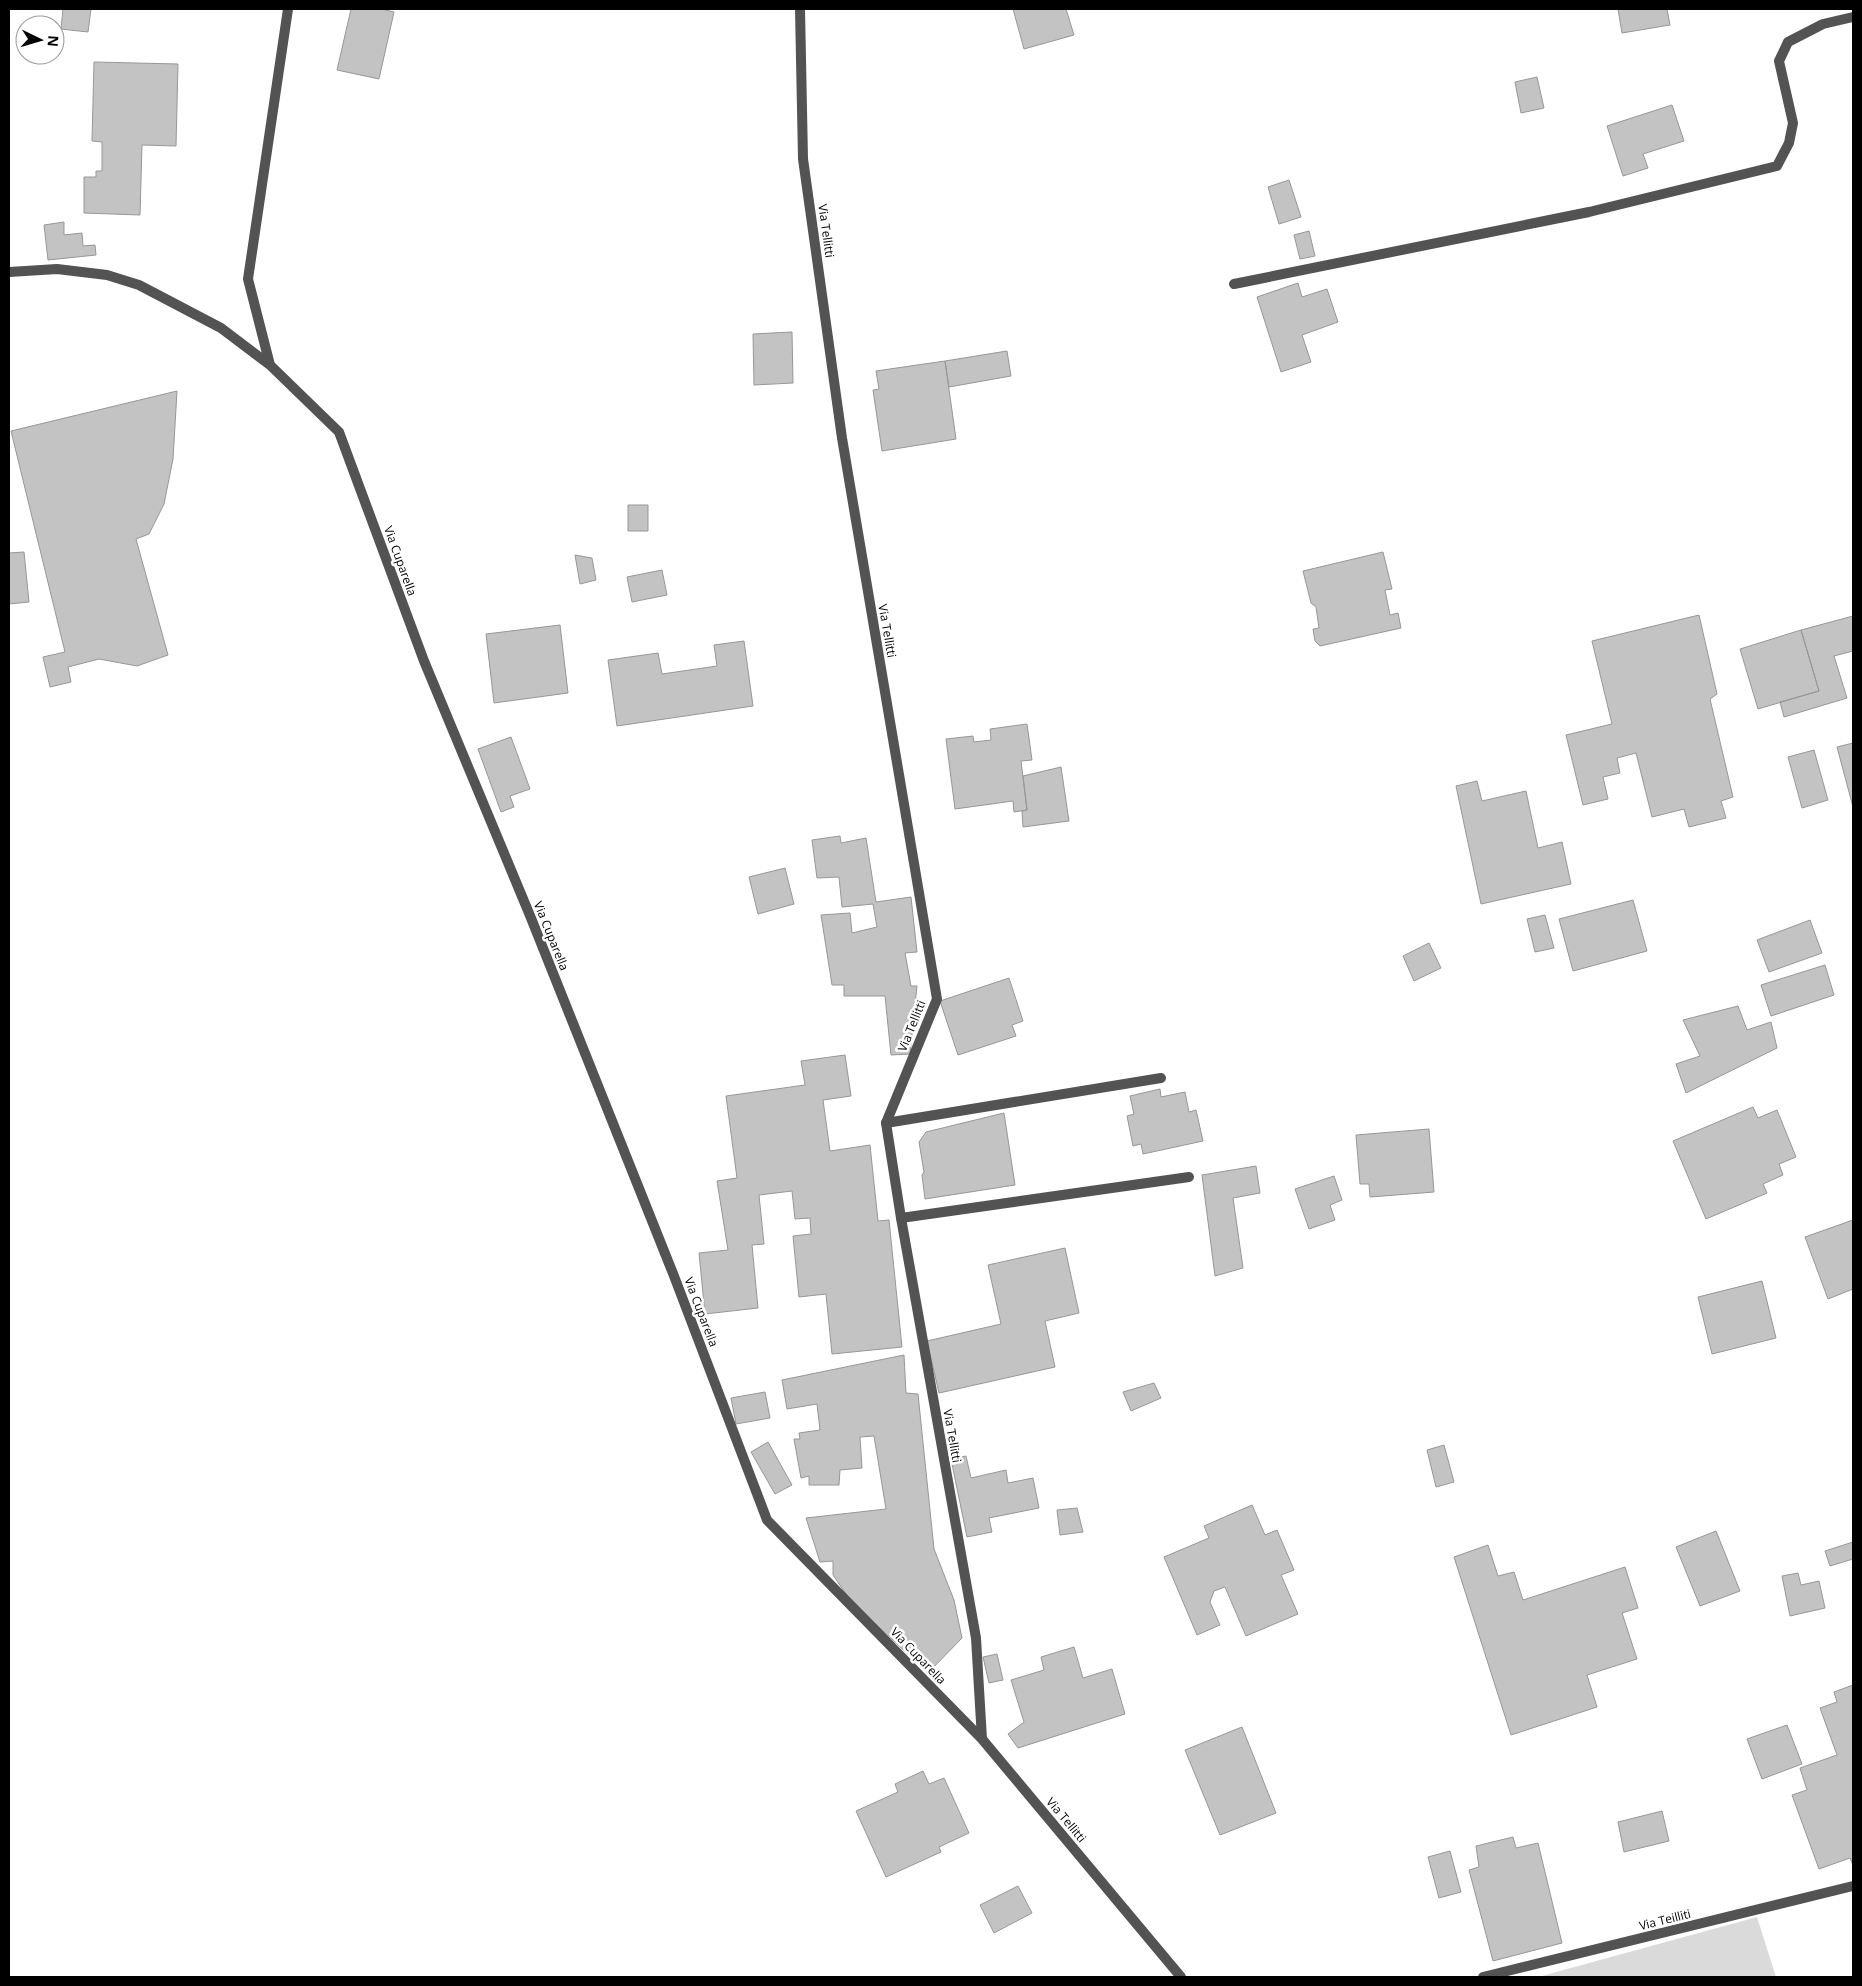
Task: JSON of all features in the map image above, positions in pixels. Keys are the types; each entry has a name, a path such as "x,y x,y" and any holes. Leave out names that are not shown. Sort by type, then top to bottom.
{"street":[{"path":"270,365 248,279 288,9"},
{"name":"Via Tellitti","path":"800,9 803,159 842,438 936,999 886,1123 901,1218 976,1638 982,1739 1181,1977"},
{"path":"1234,284 1589,212 1777,166 1789,143 1793,123 1778,61 1788,42 1823,24 1853,17"},
{"name":"Via Cuparella","path":"9,272 56,269 107,275 139,285 221,328 270,365 339,432 424,661 534,927 674,1276 767,1520 982,1739"},
{"path":"886,1123 1161,1078"},
{"path":"901,1218 1188,1177"},
{"name":"Via Teilliti","path":"1482,1977 1853,1886"}],"shaded area":[{"path":"1757,1917 1776,1977 1538,1977"}],"building":[{"path":"63,9 91,9 88,32 65,29 65,15 62,15"},
{"path":"351,9 381,9 394,12 379,79 337,70"},
{"path":"1013,9 1066,9 1074,35 1024,49"},
{"path":"1618,9 1667,9 1670,25 1622,33"},
{"path":"94,62 178,64 176,146 142,145 140,215 84,213 84,177 96,177 96,171 102,171 102,142 92,141"},
{"path":"1537,77 1544,108 1521,113 1515,82"},
{"path":"1672,105 1684,141 1643,154 1648,168 1623,176 1607,126"},
{"path":"1289,180 1301,217 1279,224 1268,187"},
{"path":"64,222 64,235 82,233 83,246 95,245 96,255 48,260 44,225"},
{"path":"1309,231 1315,256 1300,259 1294,235"},
{"path":"1298,283 1302,297 1327,289 1338,322 1302,335 1311,362 1281,372 1257,297"},
{"path":"792,332 793,383 754,385 753,334"},
{"path":"1007,351 1011,376 949,387 945,361"},
{"path":"945,361 956,439 882,451 873,390 879,389 876,371"},
{"path":"177,391 173,459 164,504 149,534 136,539 168,655 137,666 99,659 68,667 71,682 50,687 43,657 65,652 11,431"},
{"path":"628,505 648,505 648,531 628,531"},
{"path":"24,552 29,602 9,604 9,553"},
{"path":"1383,552 1392,589 1385,590 1390,615 1398,613 1401,628 1320,646 1315,641 1313,629 1319,628 1316,607 1311,603 1303,571"},
{"path":"575,555 592,558 596,580 580,584"},
{"path":"662,570 667,595 632,602 627,577"},
{"path":"1699,615 1717,694 1710,699 1733,797 1721,801 1726,818 1689,827 1684,809 1652,817 1636,753 1617,758 1620,773 1603,777 1608,799 1583,805 1566,735 1612,724 1592,641"},
{"path":"1853,616 1853,651 1834,656 1847,698 1784,717 1780,702 1819,691 1801,630"},
{"path":"560,625 568,693 494,703 486,634"},
{"path":"1801,630 1819,691 1758,709 1740,649"},
{"path":"744,641 753,706 617,726 608,660 658,653 662,674 717,666 714,645"},
{"path":"1027,724 1032,760 1021,761 1027,810 1014,812 1013,801 955,809 946,739 973,736 974,742 991,740 990,729"},
{"path":"511,737 530,789 510,796 514,807 501,812 478,749"},
{"path":"1853,743 1853,807 1837,747"},
{"path":"1814,750 1828,800 1802,808 1788,757"},
{"path":"1061,767 1069,821 1023,827 1022,811 1027,810 1023,776"},
{"path":"1477,781 1482,801 1526,791 1538,848 1562,842 1571,884 1481,904 1456,786"},
{"path":"840,836 841,843 866,838 876,902 911,897 917,952 905,953 911,986 917,986 910,1054 891,1055 885,996 844,996 844,985 832,985 821,915 850,913 852,933 877,927 873,904 842,907 839,877 817,878 812,840"},
{"path":"785,868 794,904 758,914 749,877"},
{"path":"1633,900 1647,951 1573,971 1559,919"},
{"path":"1545,915 1554,948 1535,952 1527,919"},
{"path":"1810,920 1822,953 1769,972 1757,940"},
{"path":"1429,943 1441,968 1414,981 1403,956"},
{"path":"1825,965 1834,995 1771,1016 1761,985"},
{"path":"1009,978 1023,1021 1012,1025 1016,1036 958,1055 940,1001"},
{"path":"1738,1006 1747,1030 1771,1022 1777,1048 1686,1093 1676,1064 1700,1056 1683,1020"},
{"path":"845,1055 851,1096 823,1100 830,1151 870,1145 878,1221 889,1220 902,1347 832,1354 826,1294 799,1297 793,1236 811,1234 810,1218 795,1219 792,1191 759,1195 764,1244 752,1245 758,1308 705,1314 699,1253 728,1250 717,1181 737,1178 726,1096 805,1085 801,1061"},
{"path":"1160,1089 1161,1097 1185,1092 1189,1112 1196,1110 1203,1141 1143,1154 1141,1144 1133,1146 1127,1116 1134,1114 1130,1096"},
{"path":"1753,1107 1758,1118 1777,1110 1796,1157 1779,1164 1783,1175 1763,1184 1767,1193 1706,1219 1673,1141"},
{"path":"1004,1113 1015,1185 925,1199 922,1175 924,1172 919,1142 926,1132"},
{"path":"1429,1129 1434,1192 1370,1197 1369,1184 1360,1184 1356,1135"},
{"path":"1256,1166 1260,1193 1233,1198 1243,1268 1215,1276 1202,1175"},
{"path":"1334,1176 1342,1200 1330,1205 1335,1220 1309,1229 1295,1189"},
{"path":"1853,1220 1853,1289 1828,1299 1805,1237"},
{"path":"1065,1248 1079,1313 1045,1321 1055,1367 939,1393 927,1341 1001,1324 988,1265"},
{"path":"1762,1281 1776,1338 1712,1354 1698,1297"},
{"path":"904,1355 906,1393 918,1394 934,1549 954,1600 962,1638 928,1673 850,1600 833,1575 833,1561 820,1562 806,1518 886,1509 874,1436 860,1437 862,1468 840,1470 839,1485 809,1485 809,1476 801,1478 794,1439 800,1439 799,1433 820,1430 817,1404 787,1409 782,1380"},
{"path":"1154,1383 1161,1398 1131,1411 1123,1392"},
{"path":"765,1392 770,1418 736,1424 731,1398"},
{"path":"768,1442 792,1485 775,1494 751,1452"},
{"path":"1444,1445 1454,1482 1436,1487 1427,1450"},
{"path":"966,1456 971,1478 1006,1470 1008,1483 1033,1478 1039,1508 989,1518 992,1532 967,1537 951,1459"},
{"path":"1252,1505 1265,1535 1277,1530 1294,1570 1281,1575 1298,1614 1246,1636 1225,1587 1214,1591 1210,1602 1220,1625 1197,1635 1164,1557 1209,1538 1204,1526"},
{"path":"1077,1508 1083,1532 1060,1535 1057,1510"},
{"path":"1716,1531 1740,1591 1700,1606 1676,1547"},
{"path":"1853,1542 1853,1559 1830,1566 1825,1551"},
{"path":"1488,1545 1498,1576 1514,1572 1523,1600 1625,1567 1638,1608 1622,1613 1637,1659 1587,1675 1597,1707 1511,1735 1454,1557"},
{"path":"1798,1573 1801,1585 1819,1581 1825,1608 1790,1616 1782,1576"},
{"path":"1074,1647 1083,1678 1112,1669 1125,1714 1018,1748 1008,1734 1024,1722 1011,1680 1044,1670 1041,1657"},
{"path":"997,1654 1003,1680 989,1683 983,1657"},
{"path":"1853,1685 1853,1865 1850,1858 1819,1869 1792,1795 1807,1790 1800,1768 1837,1755 1820,1708 1837,1702 1834,1692"},
{"path":"1787,1725 1802,1764 1762,1779 1747,1739"},
{"path":"1242,1727 1276,1813 1220,1835 1185,1750"},
{"path":"923,1771 929,1784 944,1778 969,1833 939,1847 941,1852 886,1877 856,1811 898,1792 895,1784"},
{"path":"1662,1811 1669,1841 1624,1852 1618,1822"},
{"path":"1513,1837 1516,1848 1538,1843 1562,1943 1493,1961 1469,1870 1479,1867 1476,1846"},
{"path":"1450,1851 1461,1892 1439,1898 1428,1857"},
{"path":"1018,1886 1032,1913 994,1933 980,1905"}]}
